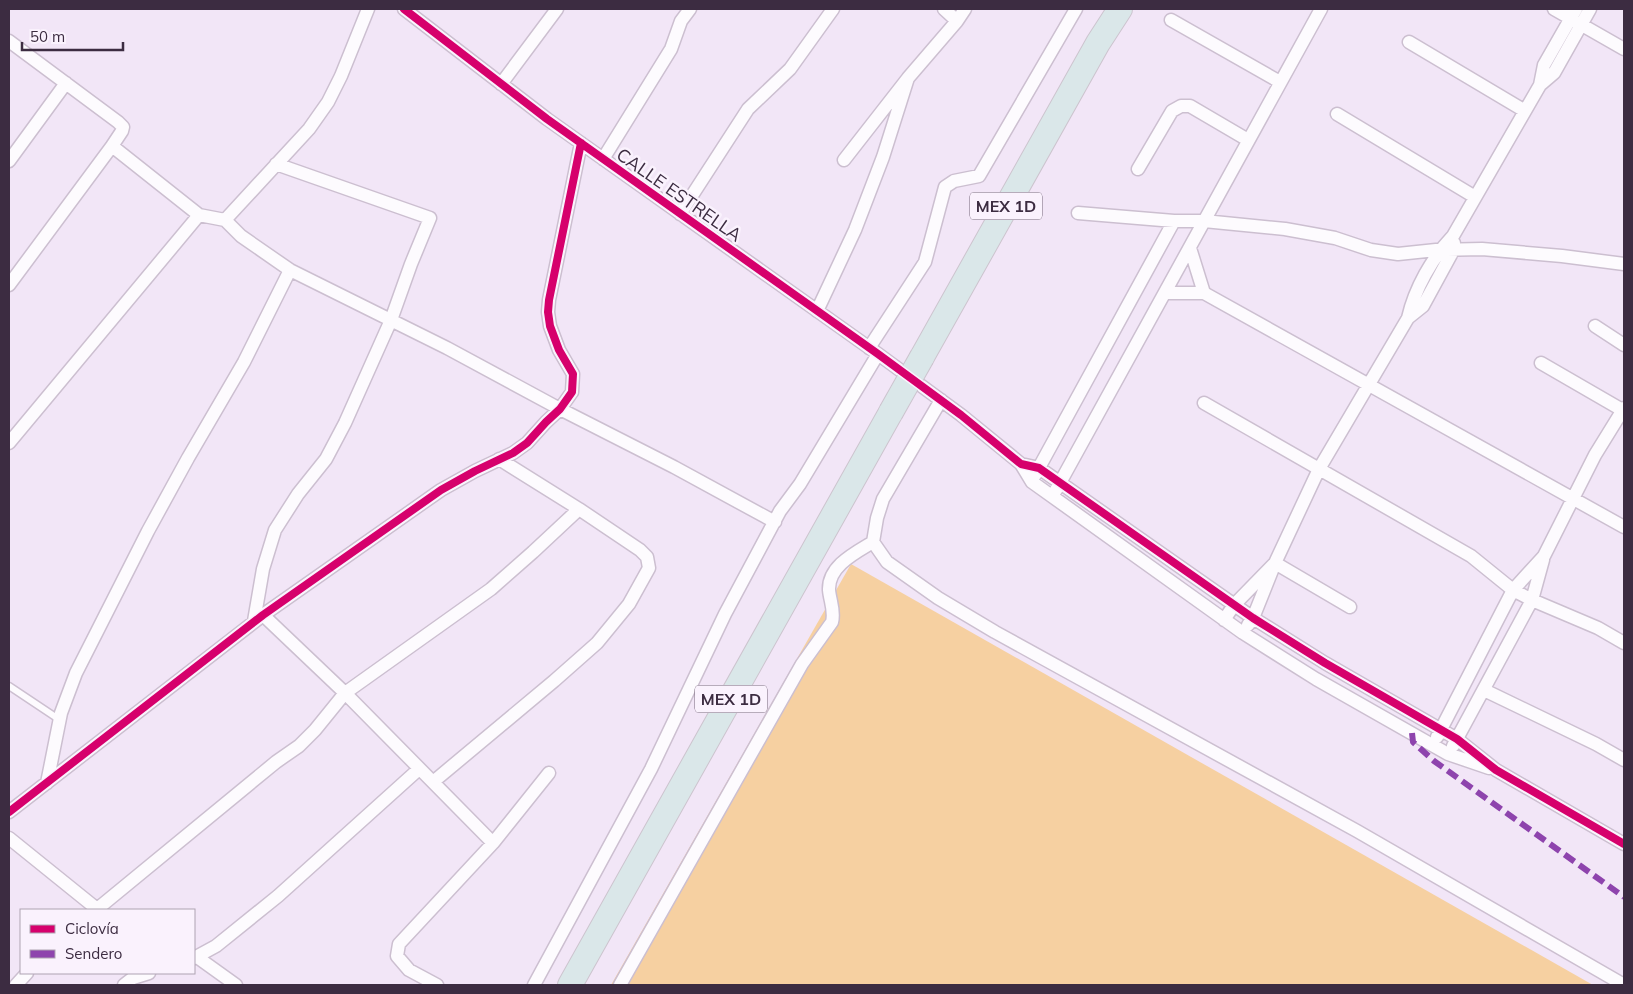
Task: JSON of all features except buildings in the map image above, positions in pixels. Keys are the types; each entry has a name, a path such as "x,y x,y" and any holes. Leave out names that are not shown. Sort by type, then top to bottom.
{"highway":[{"name":"MEX 1D","path":"570,985 1091,55 1120,9"}],"street":[{"path":"225,220 309,129 328,102 341,76 368,9"},
{"path":"501,84 557,9"},
{"path":"603,159 671,49 681,21 690,9"},
{"path":"680,214 748,109 790,69 833,9"},
{"path":"944,9 957,21"},
{"path":"844,160 965,9"},
{"path":"534,985 651,769 725,614 780,511 800,484 925,262 945,187 954,181 978,176 1076,9"},
{"path":"1052,496 1061,483 1321,9"},
{"path":"1554,9 1576,17 1624,49"},
{"path":"1243,634 1253,618 1275,562 1319,469 1408,318 1413,300 1440,250 1453,236 1540,85 1544,65 1576,17 1590,9"},
{"name":"CALLE ESTRELLA","path":"412,11 501,84 603,159 874,351 941,400 1021,464"},
{"path":"1171,20 1280,82"},
{"path":"9,41 123,127 112,146 9,284"},
{"path":"1409,42 1525,111"},
{"path":"817,311 856,230 883,157 908,78"},
{"path":"9,161 66,83"},
{"path":"1138,169 1172,111 1181,106 1190,106 1248,140"},
{"path":"1338,114 1476,197"},
{"path":"9,812 259,618 441,490 527,443 560,409 572,392 573,374 559,350 550,326 548,306 581,143"},
{"path":"112,146 199,215 225,220 241,236 290,270 391,320 674,467 775,522"},
{"path":"259,618 263,569 275,530 298,494 326,458 346,423 391,320 430,218 276,164"},
{"path":"1078,213 1174,221 1204,220 1285,229 1335,238 1382,252 1398,254 1440,250 1507,250 1624,264"},
{"path":"9,443 199,215"},
{"path":"1032,482 1174,221"},
{"path":"1408,318 1423,306 1454,250 1453,236"},
{"path":"1190,248 1204,293"},
{"path":"47,783 60,720 76,673 188,458 244,362 290,270"},
{"path":"1164,294 1204,293 1624,527"},
{"path":"1595,326 1624,344"},
{"path":"1448,754 1532,600 1544,556 1594,455 1624,409 1542,363"},
{"path":"941,400 883,499 877,518 873,542 887,562 954,608 1117,700 1348,826 1624,985"},
{"path":"1204,403 1471,556 1513,590 1598,628 1624,643"},
{"path":"433,782 597,643 629,604 649,568 647,557 640,550 579,509 498,459"},
{"path":"1021,464 1039,468 1253,618 1325,663 1457,739 1496,770 1624,844"},
{"path":"1021,464 1032,482 1243,634 1316,679 1448,754 1496,770"},
{"path":"98,909 276,762 299,746 315,730 345,693 491,589 579,509"},
{"path":"620,985 802,664 832,622 834,616 829,592 833,575 846,558 873,542"},
{"path":"1432,745 1513,590 1544,556"},
{"path":"1224,620 1234,605 1275,562"},
{"path":"1275,562 1350,607"},
{"path":"259,618 345,693 493,843"},
{"path":"1316,679 1325,663"},
{"path":"1484,690 1596,744 1624,760"},
{"path":"236,985 195,958 216,946 278,896 419,769"},
{"path":"437,985 409,970 397,956 400,944 493,843 549,773"},
{"path":"9,838 96,909"},
{"path":"16,985 26,974"},
{"path":"124,985 133,978 147,974"}],"lane":[{"path":"9,686 60,720"}],"shaded area":[{"path":"851,564 1593,985 611,985"}],"marked path":[{"path":"1412,733 1413,742 1434,761 1624,897"}],"cycle path":[{"path":"404,9 547,119 961,415 1021,464 1039,468 1253,618 1325,663 1457,739 1496,770 1624,844"},
{"path":"9,812 263,615 441,490 513,453 527,443 560,409 572,392 573,374 559,350 550,326 548,312 581,143"}]}
